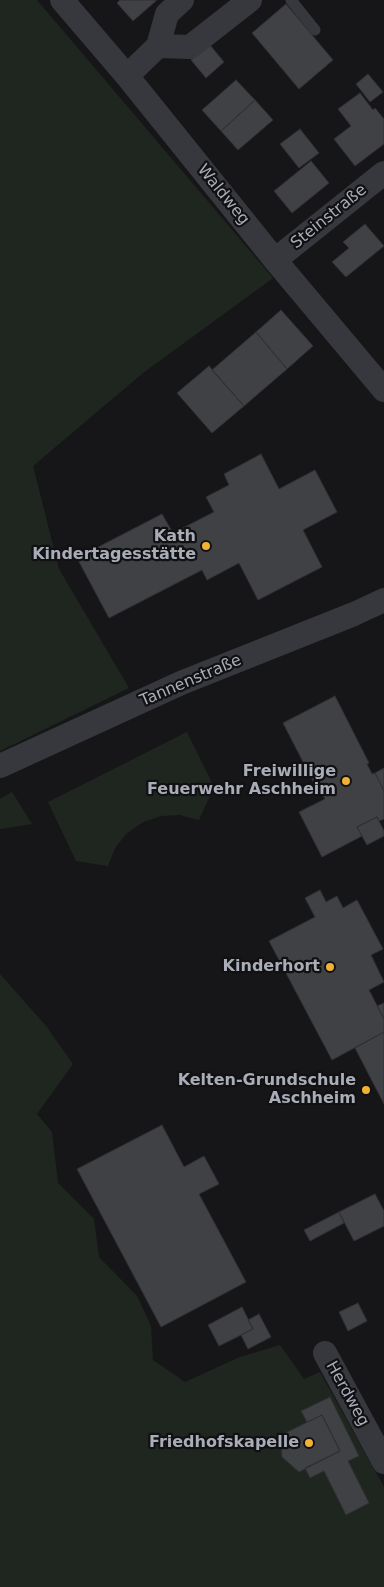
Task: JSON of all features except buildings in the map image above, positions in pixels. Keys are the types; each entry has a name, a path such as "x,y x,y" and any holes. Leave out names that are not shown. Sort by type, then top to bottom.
{"street":[{"name":"Waldweg","path":"62,0 127,76 275,260 384,390"},
{"path":"127,76 158,46 167,14 182,0"},
{"path":"158,46 190,47 250,0"},
{"name":"Steinstraße","path":"275,260 384,173"},
{"name":"Tannenstraße","path":"0,766 181,684 384,600"},
{"name":"Herdweg","path":"325,1353 384,1462"}],"lane":[{"path":"291,0 316,30"}],"shaded area":[{"path":"0,0 37,0 273,278 143,373 33,466 59,569 129,688 0,751"},
{"path":"187,732 214,787 199,820 180,815 161,816 143,822 127,833 115,848 108,866 76,861 48,802"},
{"path":"12,792 32,824 0,829 0,799"},
{"path":"0,974 46,1026 73,1064 37,1114 52,1132 58,1183 94,1219 99,1257 137,1296 151,1326 153,1360 185,1382 240,1357 280,1345 304,1379 320,1372 384,1487 384,1587 0,1587"}],"place":[{"name":"Kath Kindertagesstätte","path":"206,546"},
{"name":"Freiwillige Feuerwehr Aschheim","path":"346,781"},
{"name":"Kinderhort","path":"330,967"},
{"name":"Kelten-Grundschule Aschheim","path":"366,1090"},
{"name":"Friedhofskapelle","path":"309,1443"}]}
